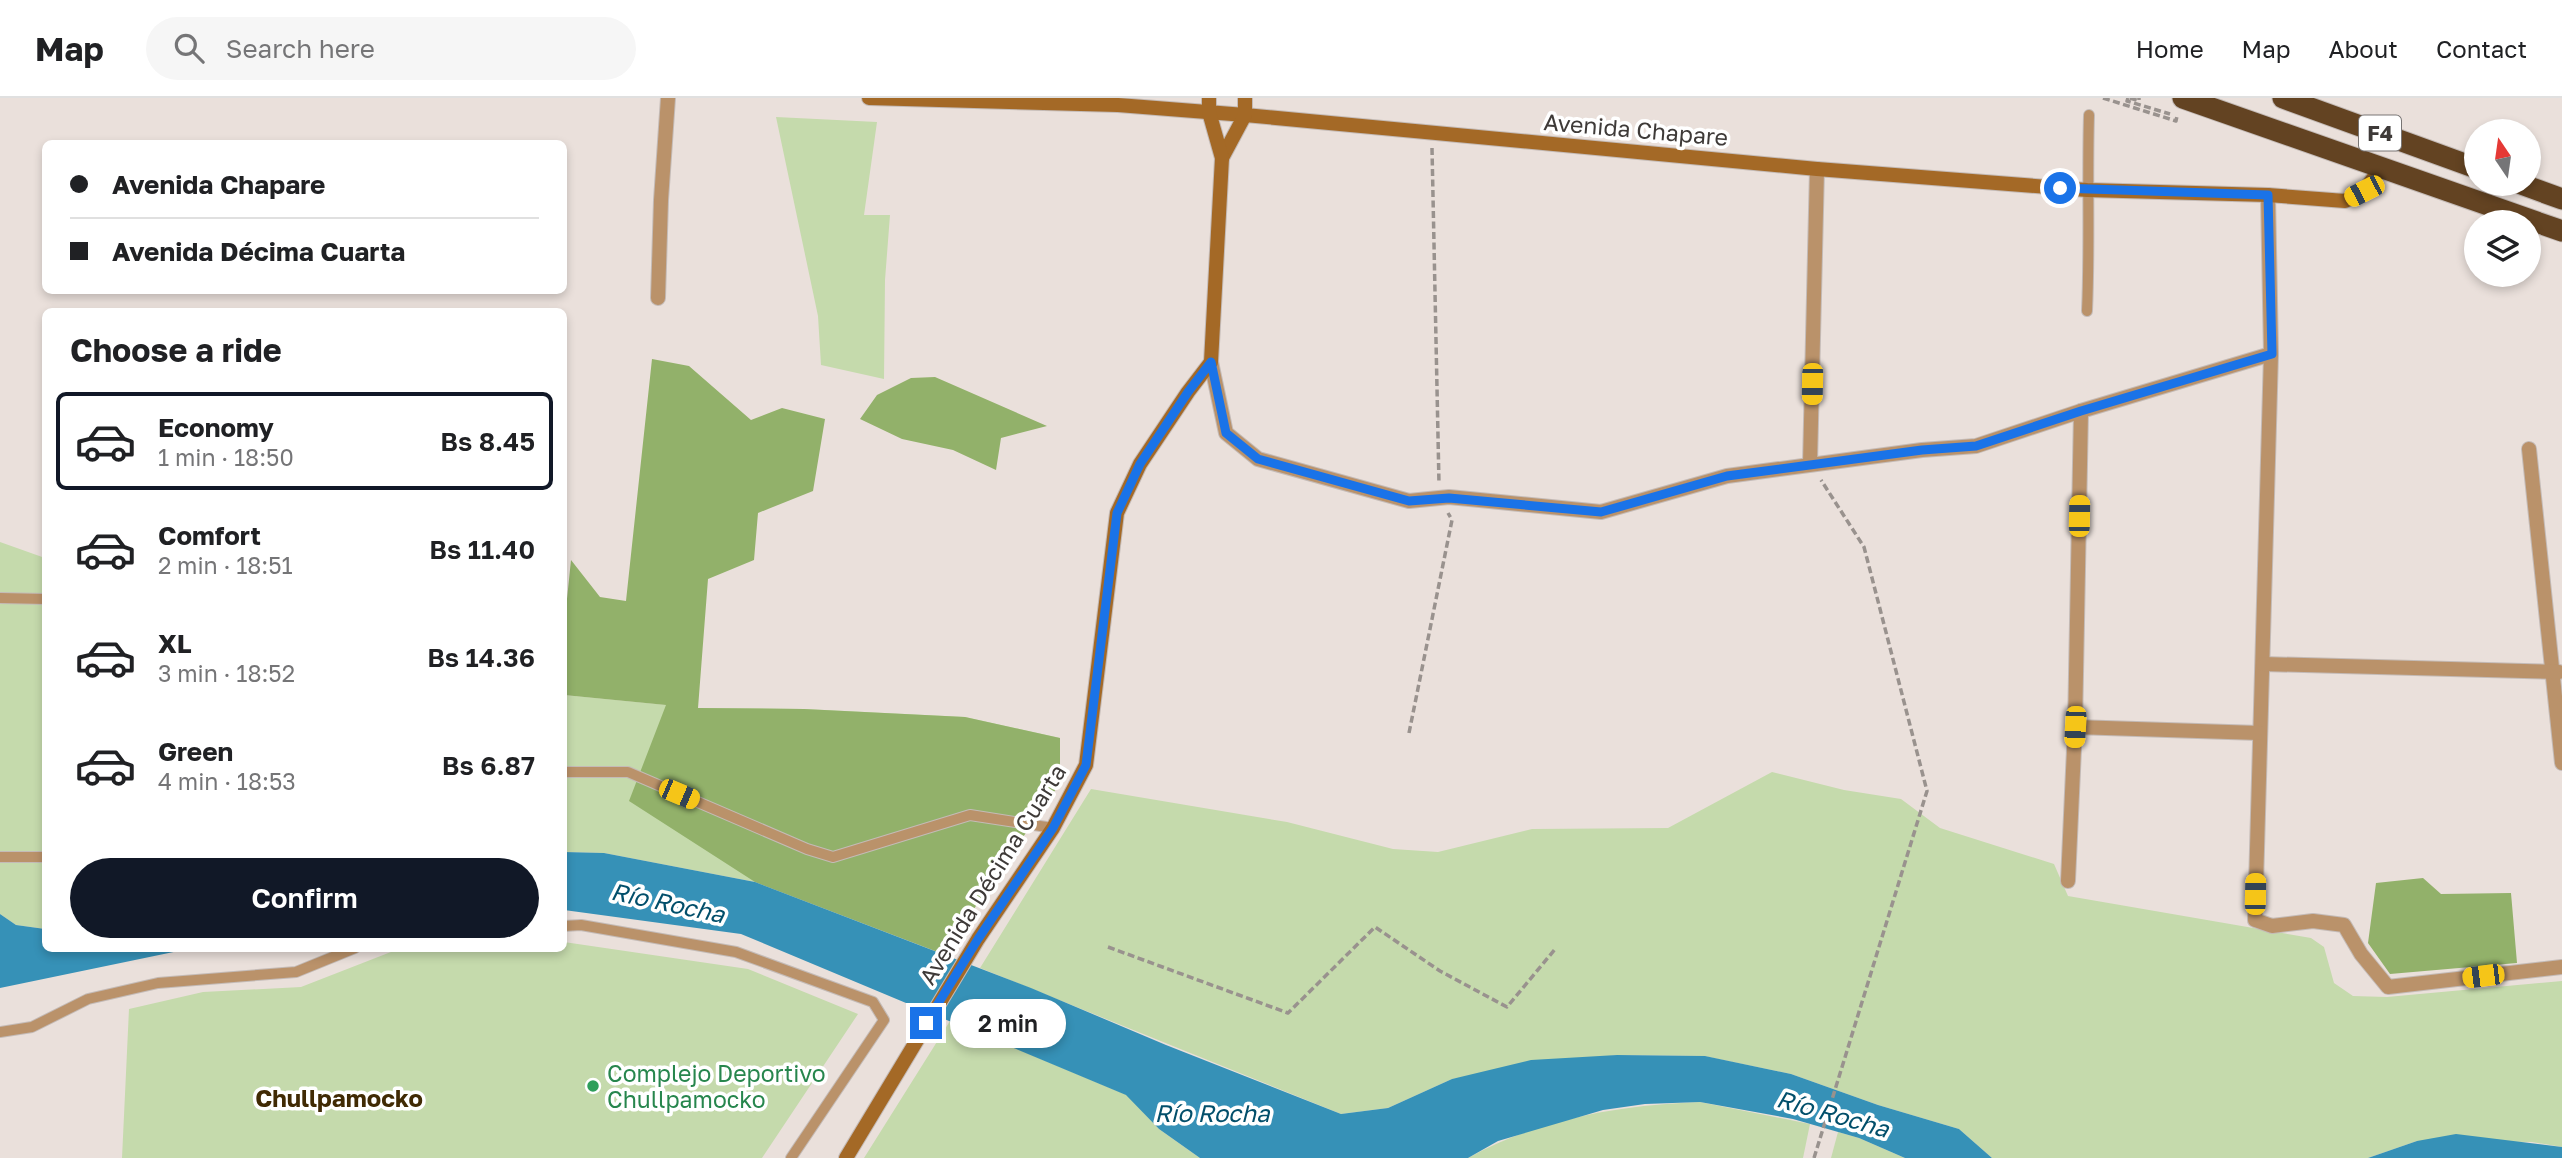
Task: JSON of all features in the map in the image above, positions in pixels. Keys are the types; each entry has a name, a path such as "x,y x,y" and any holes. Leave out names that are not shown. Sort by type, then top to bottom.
{"highway":[{"name":"F4","path":"2183,98 2562,230"},
{"name":"F4","path":"2283,98 2464,164"},
{"path":"2541,191 2562,199"}],"main road":[{"name":"Avenida Chapare","path":"869,98 1209,105 1245,115 1817,169 2087,190 2268,195 2345,201 2364,191 2382,166"},
{"path":"1222,158 1245,115 1245,98"},
{"path":"1209,105 1222,158 1211,362"},
{"name":"Avenida Décima Cuarta","path":"846,1158 978,939 1053,828 1086,765 1117,513 1140,464 1211,362"}],"street":[{"path":"658,298 668,98"},
{"path":"1810,464 1817,169"},
{"path":"2268,195 2272,354 2255,920 2272,926 2313,921 2344,925 2361,954 2388,987 2562,967"},
{"path":"1211,362 1226,433 1258,459 1409,501 1439,498 1601,512 1727,476 1922,450 1976,446 2081,411 2272,354"},
{"path":"2068,881 2075,727 2081,411"},
{"path":"2529,449 2557,672 2562,763"},
{"path":"2263,664 2557,672"},
{"path":"2075,727 2259,733"}],"lane":[{"path":"2087,311 2090,254 2087,190 2089,115"},
{"path":"0,598 42,599"},
{"path":"567,772 628,772 807,849 833,857 970,816 1053,828"},
{"path":"0,857 42,857"},
{"path":"567,926 581,925 736,952 873,1002 884,1020 790,1158"},
{"path":"0,1032 32,1027 88,999 158,983 296,972 345,952"}],"path":[{"path":"2103,98 2176,121 2178,117 2129,99"},
{"path":"2129,99 2139,101 2139,98"},
{"path":"1409,733 1452,520 1439,498 1431,132"},
{"path":"1810,464 1864,547 1927,791 1814,1158"},
{"path":"1108,947 1288,1013 1375,927 1440,971 1507,1007 1556,948"}],"green space":[{"path":"776,117 877,122 864,215 890,215 885,280 884,379 821,365 818,316"},
{"path":"652,359 689,366 751,420 782,408 825,419 813,491 758,513 754,560 708,579 698,708 804,709 965,717 1060,738 1060,783 943,954 755,882 629,801 666,705 567,695 567,599 571,560 600,597 626,601"},
{"path":"935,377 1047,426 1001,438 996,470 953,450 902,439 860,419 877,395 911,378"},
{"path":"0,542 42,557 42,929 16,925 0,914"},
{"path":"567,695 698,708 804,709 965,717 1060,738 1060,783 943,954 755,882 604,853 567,852"},
{"path":"1772,772 1844,790 1901,799 1940,828 2054,864 2068,896 2311,938 2324,947 2334,983 2353,996 2387,997 2562,981 2562,1147 2532,1142 2417,1141 2368,1158 1992,1158 1959,1129 1878,1105 1791,1074 1704,1056 1617,1055 1452,1079 1388,1108 1341,1114 980,968 1091,789 1287,822 1393,849 1438,852 1532,829 1668,828"},
{"path":"2423,878 2441,894 2511,893 2517,963 2390,974 2368,943 2376,883"},
{"name":"Complejo Deportivo Chullpamocko","path":"567,942 748,969 858,1014 762,1158 122,1158 129,1009 203,992 301,987 391,952 567,952"},
{"path":"950,1021 1127,1095 1159,1129 1200,1158 864,1158"},
{"path":"1700,1102 1810,1124 1803,1158 1468,1158 1523,1133 1580,1116"},
{"path":"1838,1132 1859,1138 1905,1158 1831,1158"}],"water":[{"name":"Río Rocha","path":"567,852 604,853 755,882 1031,988 1341,1114 1388,1108 1452,1079 1531,1060 1617,1055 1705,1056 1791,1074 1878,1105 1959,1129 1992,1158 1905,1158 1859,1138 1793,1119 1700,1102 1645,1104 1603,1110 1498,1141 1468,1158 1200,1158 1159,1129 1126,1095 741,934 567,910"},
{"path":"0,914 16,925 42,929 42,952 174,952 0,988"},
{"path":"2456,1134 2562,1147 2562,1158 2368,1158 2417,1141"}],"place":[{"name":"Complejo Deportivo Chullpamocko","path":"593,1086"}],"district":[{"name":"Chullpamocko","path":"339,1097"}],"route":[{"path":"926,1023 978,939 1053,828 1086,765 1117,513 1140,464 1211,362 1226,433 1258,459 1409,501 1449,498 1601,512 1727,476 1922,450 1976,446 2081,411 2272,354 2268,195 2060,188"}]}
